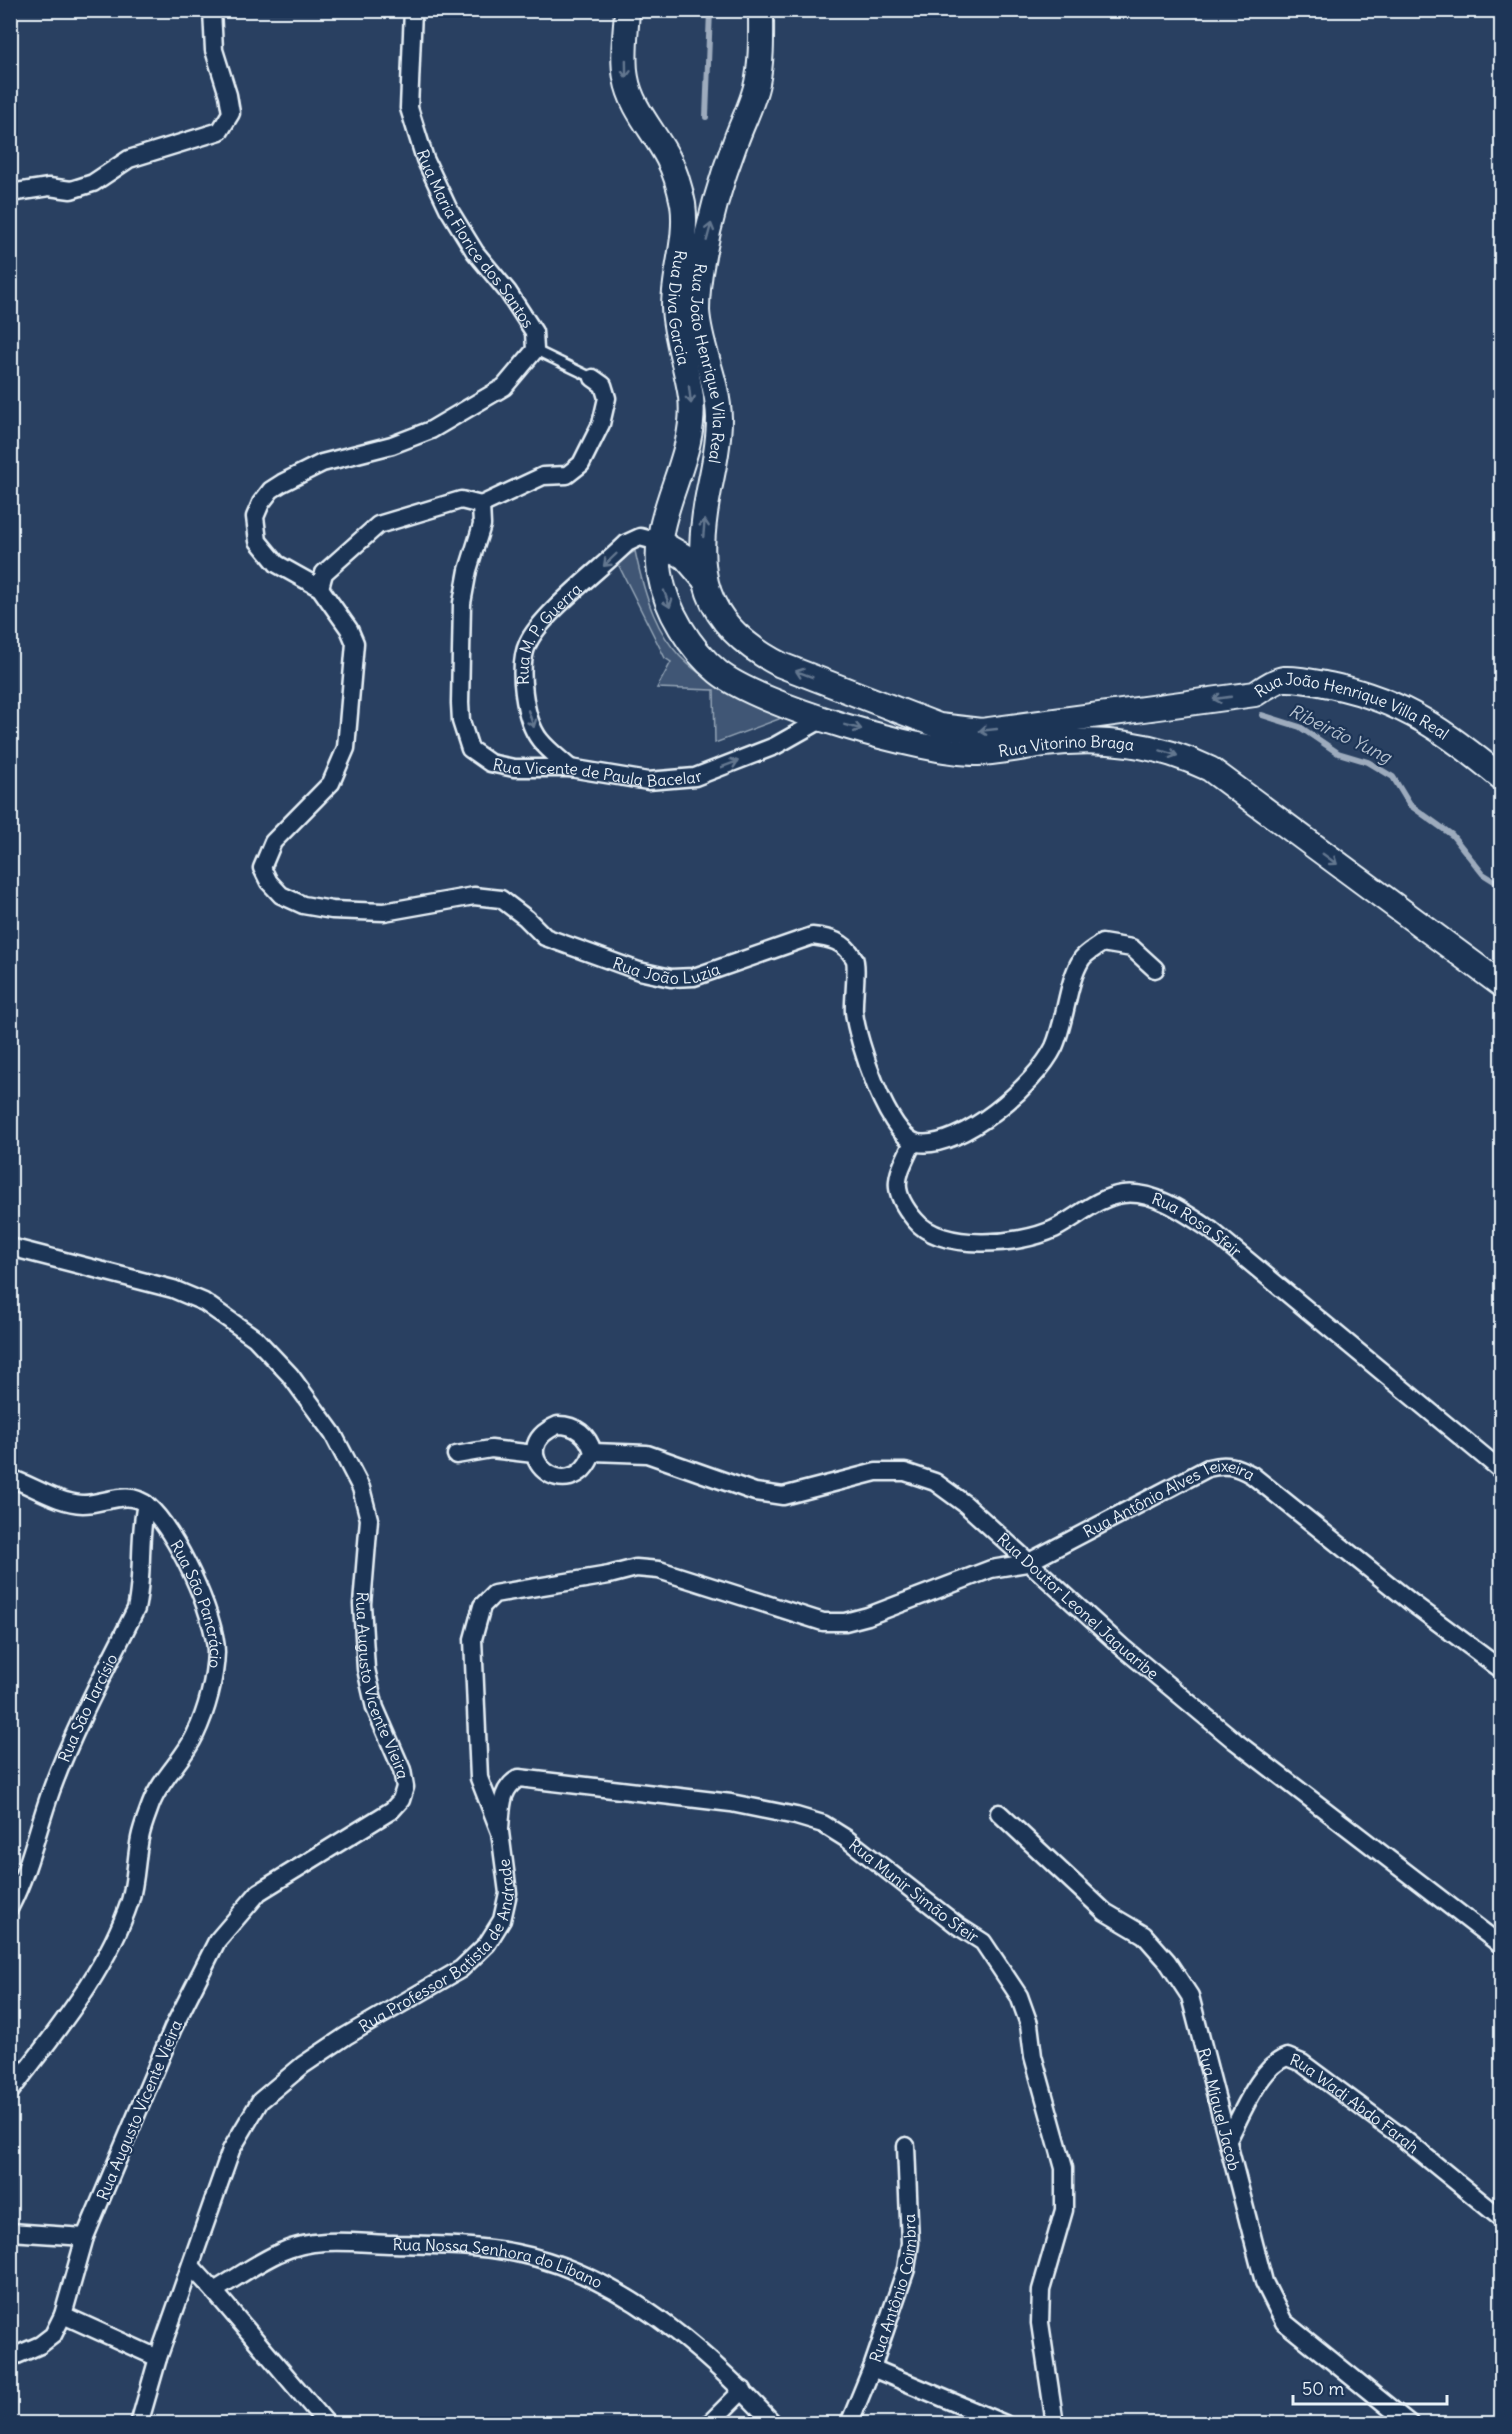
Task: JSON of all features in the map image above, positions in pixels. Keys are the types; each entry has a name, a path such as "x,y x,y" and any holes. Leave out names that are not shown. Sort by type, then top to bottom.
{"main road":[{"name":"Rua Diva Garcia","path":"627,10 625,77 637,110 669,160 683,205 683,228 674,283 674,312 691,397 691,435 663,516 659,542"},
{"name":"Rua João Henrique Vila Real","path":"760,10 761,57 756,85 734,146 708,233 699,284 697,311 719,417 703,532 704,579 720,616 762,655 781,665 939,726 981,731 1046,722"},
{"path":"659,542 685,556 704,579"},
{"name":"Rua Vitorino Braga","path":"659,542 657,552 660,575 670,609 692,642 718,672 740,686 821,720 929,747 976,753 1049,743 1105,740 1134,743 1189,759 1210,769 1502,985"},
{"name":"Rua João Henrique Villa Real","path":"1046,722 1256,694 1282,679 1314,682 1362,692 1391,702 1442,732 1502,778"}],"street":[{"path":"10,192 49,187 71,190 93,183 129,159 220,131 231,113 214,50 212,10"},
{"name":"Rua Maria Florice dos Santos","path":"320,588 277,564 258,541 255,517 261,503 271,490 322,463 392,446 431,430 504,387 535,350 534,332 508,292 475,252 448,208 425,159 409,108 413,10"},
{"path":"320,588 324,573 378,525 461,500 481,505 543,476 567,475 581,464 601,424 607,398 603,384 593,378"},
{"name":"Rua Vicente de Paula Bacelar","path":"481,505 482,525 468,570 462,603 460,703 465,736 470,749 490,763 514,768 570,768 648,781 695,777 775,746 821,720"},
{"name":"Rua M. P. Guerra","path":"570,768 538,739 531,720 522,691 527,644 544,621 627,543 640,537 659,542"},
{"name":"Rua João Luzia","path":"320,588 349,629 355,643 346,748 331,783 273,842 262,868 269,882 281,896 303,905 332,910 384,912 474,896 501,899 544,937 639,971 671,978 694,977 812,936 832,938 847,948 856,961 854,1012 858,1036 892,1118 900,1131 913,1142"},
{"path":"913,1142 930,1145 948,1140 980,1123 1034,1076 1053,1049 1064,1022 1082,959 1102,943 1132,948 1155,969"},
{"name":"Rua Rosa Sfeir","path":"913,1142 896,1179 899,1200 928,1233 975,1243 1014,1240 1052,1230 1102,1201 1123,1194 1146,1196 1164,1203 1211,1230 1502,1471"},
{"name":"Rua Augusto Vicente Vieira","path":"10,1247 173,1289 204,1302 255,1338 290,1375 327,1425 361,1488 369,1519 362,1604 366,1669 375,1708 402,1770 405,1786 401,1800 392,1810 259,1892 217,1941 173,2028 85,2237 63,2315 53,2335 40,2345 10,2358"},
{"path":"558,1425 577,1428 590,1445 592,1452 590,1460 577,1475 561,1478 554,1478 539,1467 534,1454 536,1443 542,1434 558,1425"},
{"path":"456,1455 498,1449 534,1454"},
{"name":"Rua Doutor Leonel Jaguaribe","path":"592,1452 647,1454 754,1492 783,1496 876,1472 905,1472 935,1482 965,1504 1027,1563 1122,1647 1235,1741 1502,1946"},
{"name":"Rua Antônio Alves Teixeira","path":"823,1622 845,1622 868,1616 990,1569 1027,1563 1208,1468 1223,1464 1237,1467 1252,1475 1412,1603 1502,1670"},
{"path":"10,1478 63,1501 84,1504 115,1497 133,1498 146,1504"},
{"name":"Rua São Tarcísio","path":"10,1907 22,1885 50,1793 71,1740 136,1609 140,1589 141,1527 146,1504"},
{"name":"Rua São Pancrácio","path":"10,2092 82,1997 111,1946 131,1899 140,1836 152,1801 195,1737 208,1700 216,1651 210,1618 183,1557 164,1522 146,1504"},
{"name":"Rua Professor Batista de Andrade","path":"139,2424 158,2358 231,2150 260,2101 303,2065 346,2036 461,1969 487,1944 502,1920 508,1893 500,1832 479,1778 473,1639 482,1606 494,1594 609,1575 636,1568 659,1570 823,1622"},
{"name":"Rua Munir Simão Sfeir","path":"500,1832 502,1797 508,1785 519,1778 731,1803 796,1815 823,1824 847,1839 958,1926 983,1942 1019,1996 1029,2024 1040,2086 1064,2168 1064,2210 1041,2290 1040,2323 1055,2424"},
{"name":"Rua Miguel Jacob","path":"999,1813 1106,1912 1144,1935 1178,1977 1190,1996 1264,2282 1284,2322 1410,2424"},
{"name":"Rua Wadi Abdo Farah","path":"1228,2140 1265,2073 1275,2061 1287,2057 1302,2063 1390,2129 1502,2219"},
{"name":"Rua Antônio Coimbra","path":"849,2424 872,2368 906,2269 910,2242 906,2146"},
{"path":"10,2232 85,2237"},
{"name":"Rua Nossa Senhora do Líbano","path":"214,2290 282,2251 318,2241 438,2245 516,2253 561,2266 603,2285 683,2334 743,2390 774,2424"},
{"path":"190,2266 214,2290 327,2424"},
{"path":"63,2315 158,2358"},
{"path":"872,2368 1005,2424"},
{"path":"709,2424 743,2390"}],"lane":[{"path":"535,350 593,378"}],"shaded area":[{"path":"635,551 653,615 665,637 680,656 698,672 720,686 780,714 779,719 715,743 714,690 657,688 671,662 665,658 617,562"}],"waterway":[{"name":"Ribeirão Yung","path":"706,117 710,10"},
{"name":"Ribeirão Yung","path":"1262,715 1300,727 1338,753 1368,762 1393,777 1410,805 1452,835 1483,874 1502,886"}]}
